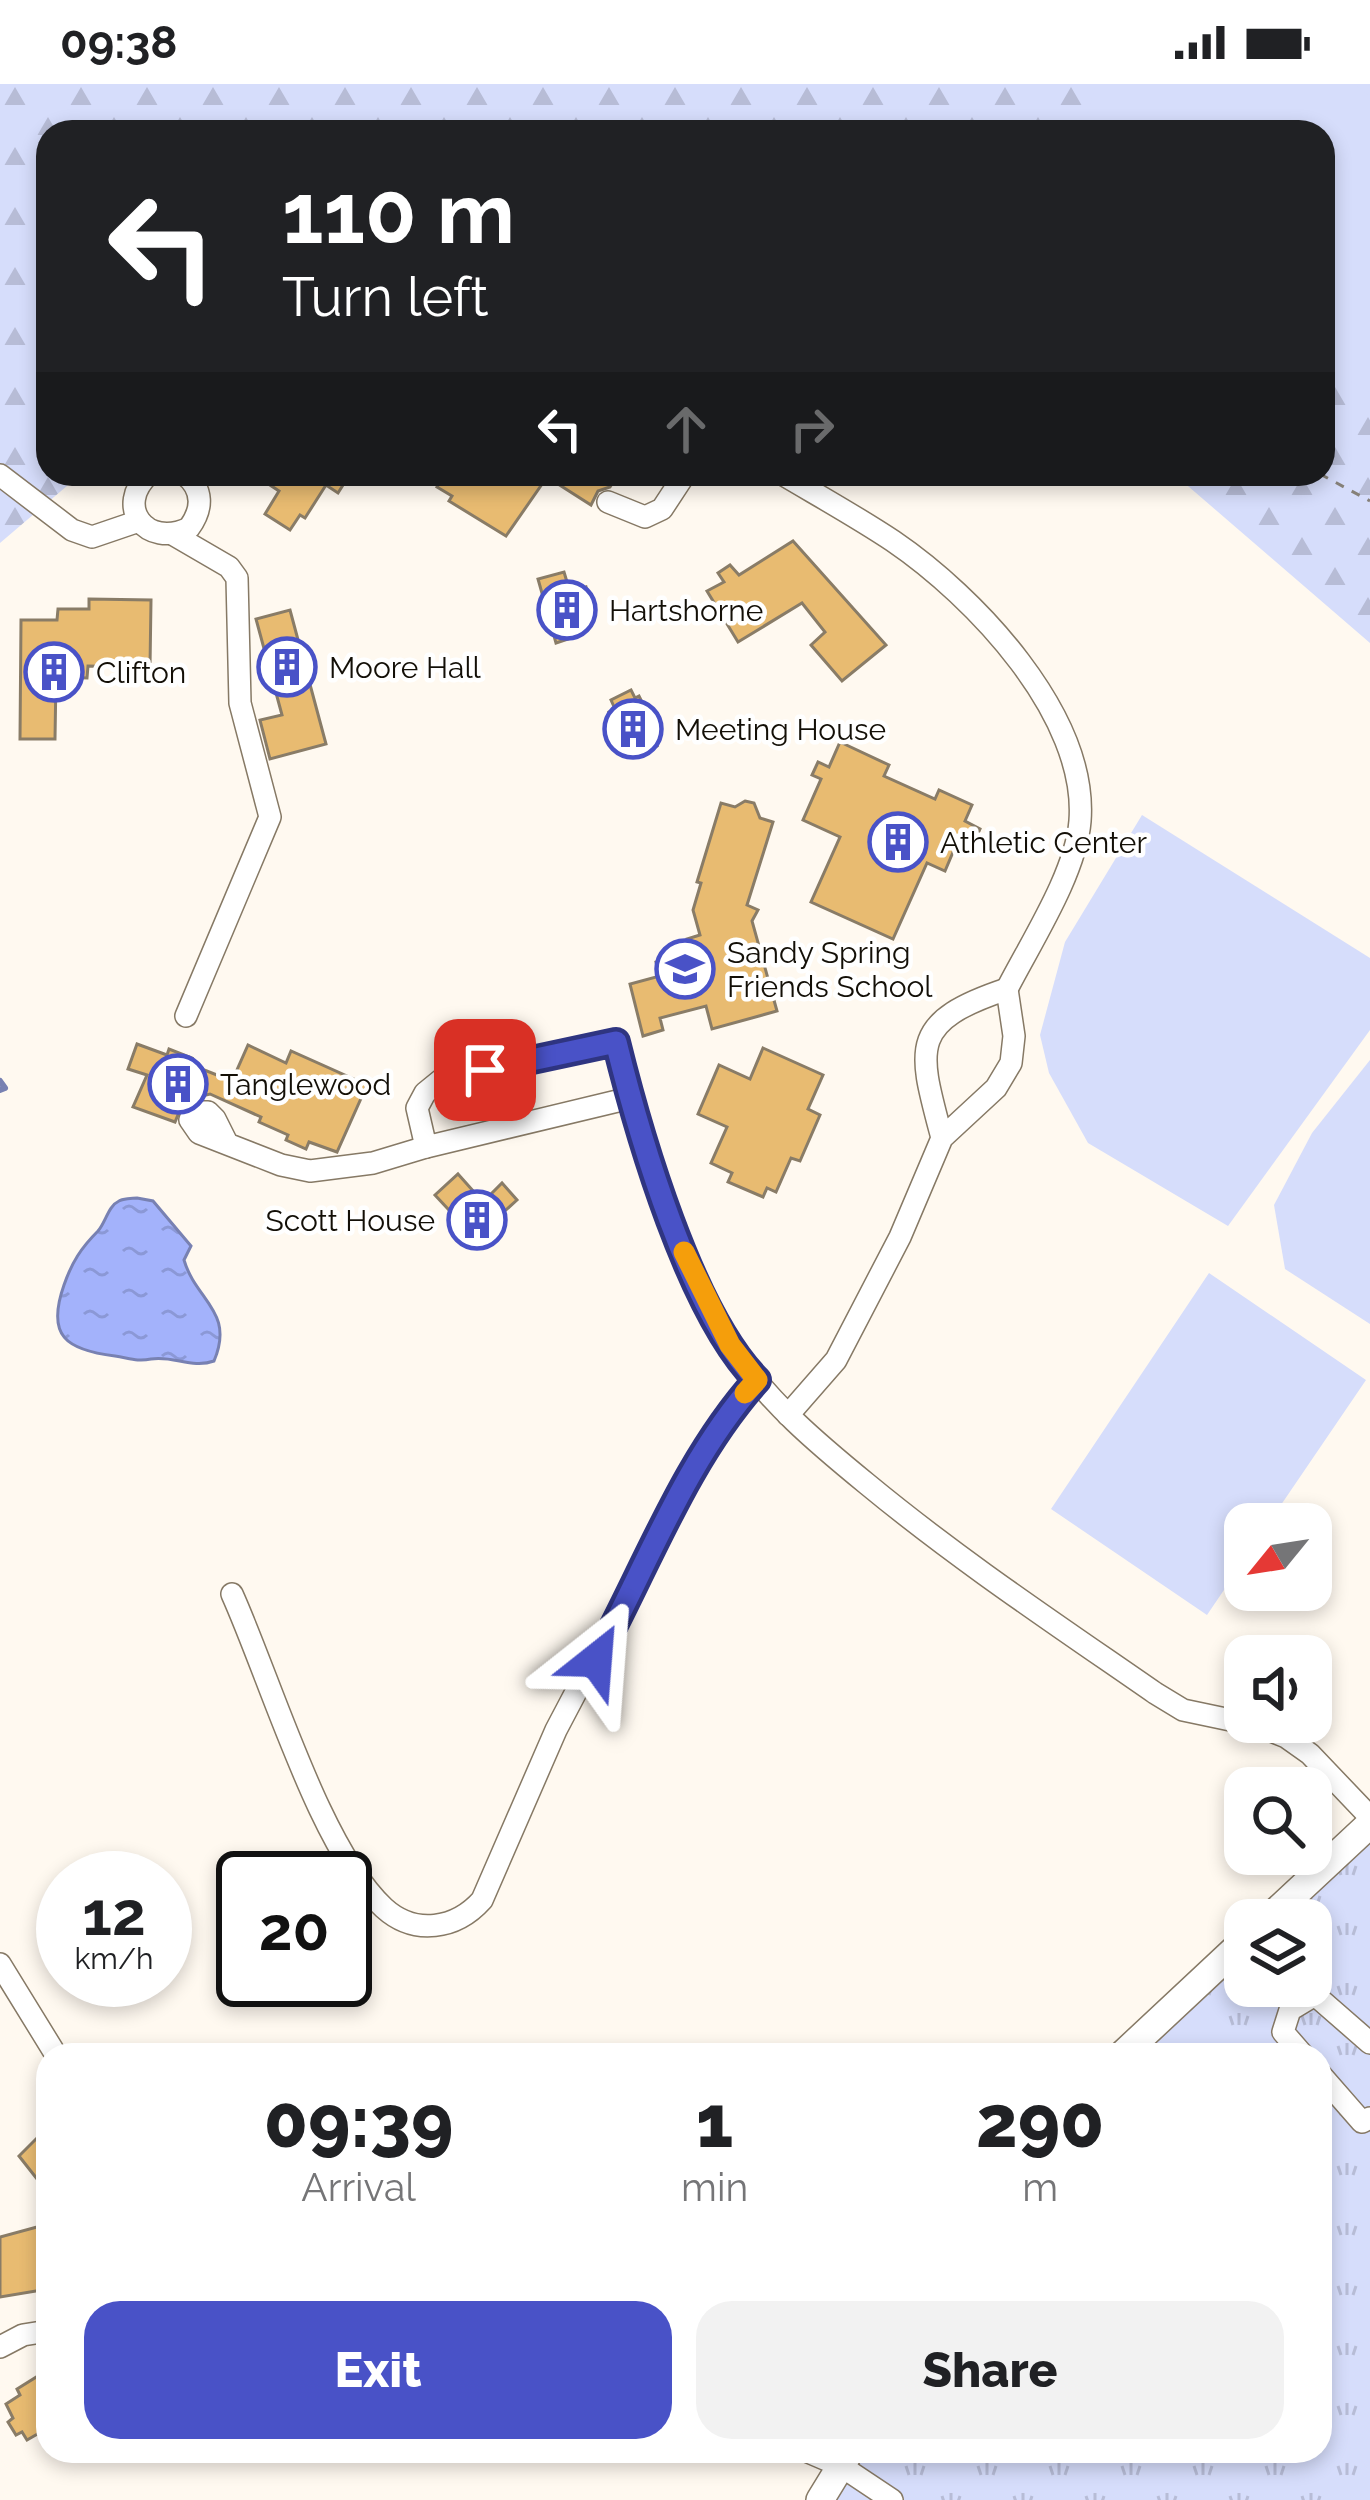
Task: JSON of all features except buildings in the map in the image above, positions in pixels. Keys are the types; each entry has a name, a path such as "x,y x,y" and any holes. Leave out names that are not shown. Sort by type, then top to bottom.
{"main road":[{"path":"1289,1899 1370,1821"},
{"path":"1135,2043 1224,1960"},
{"path":"820,2500 842,2463"}],"street":[{"path":"0,475 72,530 92,537 140,520"},
{"path":"139,486 134,502 140,520 156,533 174,535 230,567 237,578 240,704 270,817 186,1016"},
{"path":"174,535 189,528 200,506 195,486"},
{"path":"608,502 645,517 662,509 677,486"},
{"path":"788,1415 836,1360 899,1237 942,1138 996,1088 1011,1063 1014,1036 1007,989 1068,866 1080,824 1073,757 1058,723 1016,660 964,598 893,541 802,486"},
{"path":"942,1138 923,1069 926,1044 936,1024 968,1002 1007,989"},
{"path":"426,1147 417,1108 441,1079 616,1042 671,1221 701,1291 730,1345 788,1415 931,1537 1155,1694 1183,1710 1259,1726 1286,1737 1310,1754 1370,1821"},
{"path":"226,1141 280,1165 310,1171 373,1163 630,1098"},
{"path":"232,1594 326,1818 367,1890 388,1912 416,1925 446,1926 467,1916 482,1900 556,1730 698,1460 757,1380"},
{"path":"0,1964 49,2043"},
{"path":"1293,2043 1283,2032 1290,2010 1315,1995 1370,2043"},
{"path":"1332,2088 1362,2122 1370,2118"},
{"path":"0,2347 36,2333"},
{"path":"851,2463 892,2500"}],"path":[{"path":"1335,482 1370,500"}],"green space":[{"path":"0,84 1370,84 1370,643 1188,486 1335,486 1335,120 36,120 36,486 67,486 0,543"},
{"path":"1096,84 1355,84 1370,97 1370,393 1335,372 1335,120 1086,120"},
{"path":"1142,815 1370,958 1370,1030 1228,1226 1088,1143 1049,1073 1040,1035 1065,942"},
{"path":"1370,1060 1370,1324 1285,1269 1274,1205 1312,1133"},
{"path":"1209,1273 1366,1380 1282,1503 1224,1503 1224,1590 1207,1615 1051,1509"},
{"path":"1370,1824 1370,2500 820,2500 843,2463 1332,2463 1332,2043 1135,2043 1224,1960 1224,2007 1332,2007 1332,1899 1290,1899 1315,1875 1332,1875 1332,1859"}],"water":[{"path":"137,1198 153,1201 191,1246 184,1260 220,1330 214,1361 137,1360 98,1353 73,1344 59,1328 59,1302 78,1256 115,1203"}],"waterway":[{"path":"0,1081 5,1088 0,1090"}],"slow traffic":[{"path":"684,1252 730,1345 757,1380 745,1393"}],"place":[{"name":"Hartshorne","path":"567,610"},
{"name":"Moore Hall","path":"287,667"},
{"name":"Clifton","path":"54,672"},
{"name":"Meeting House","path":"633,729"},
{"name":"Athletic Center","path":"898,842"},
{"name":"Sandy Spring Friends School","path":"685,969"},
{"name":"Tanglewood","path":"178,1084"},
{"name":"Scott House","path":"477,1220"}],"route":[{"path":"485,1070 616,1042 671,1221 730,1345 757,1380 698,1460 596,1660"}]}
